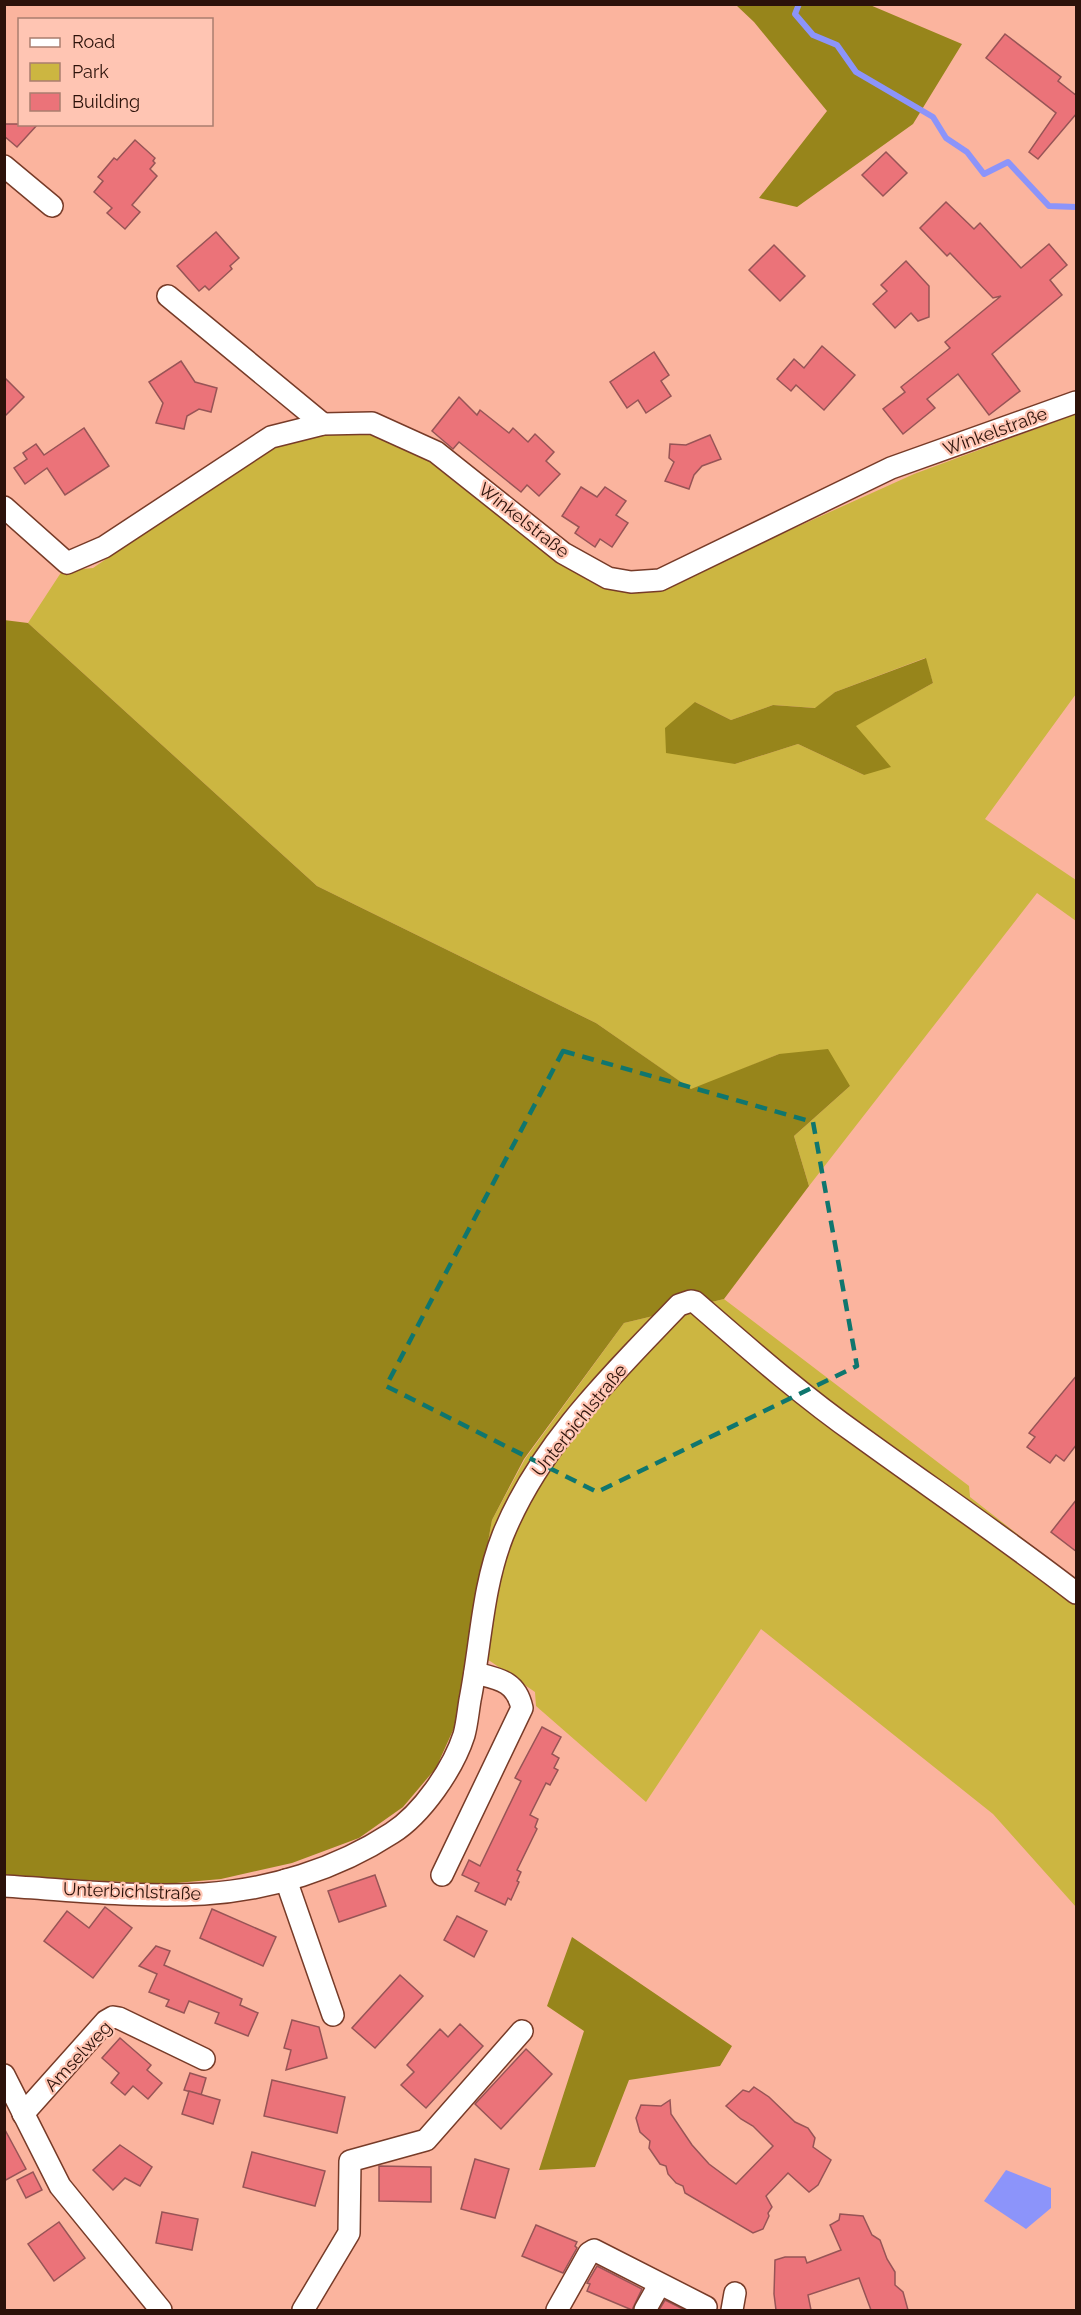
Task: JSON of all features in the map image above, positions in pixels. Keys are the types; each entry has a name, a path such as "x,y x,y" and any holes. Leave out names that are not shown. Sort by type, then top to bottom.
{"street":[{"path":"4,166 52,206"},
{"path":"168,296 323,424"},
{"name":"Winkelstraße","path":"4,507 67,563 104,547 271,437 323,424 372,423 436,452 563,553 608,578 631,582 660,580 891,468 1077,402"},
{"name":"Unterbichlstraße","path":"4,1886 164,1895 244,1890 286,1881 350,1856 393,1833 416,1813 438,1785 464,1735 485,1594 491,1569 503,1535 536,1468 615,1372 679,1305 691,1300 812,1401 1077,1593"},
{"path":"442,1875 522,1708 519,1694 511,1687 495,1678 475,1673"},
{"path":"286,1881 333,2015"},
{"name":"Amselweg","path":"23,2114 106,2021 113,2017 204,2059"},
{"path":"303,2310 349,2233 350,2162 426,2140 522,2031"},
{"path":"4,2075 60,2186 161,2310"},
{"path":"557,2310 589,2253 594,2250 706,2307"},
{"path":"645,2310 659,2285"}],"highlighted area":[{"path":"563,1051 813,1122 857,1366 597,1492 386,1386"}],"green space":[{"path":"1076,414 1076,694 985,819 1076,880 1076,921 1037,893 809,1186 794,1136 850,1086 779,1054 692,1090 596,1023 317,886 28,623 62,571 93,568 241,467 282,444 321,433 359,433 390,439 428,457 585,577 686,577 914,474","holes":["925,658 933,683 855,726 864,775 798,744 735,764 695,702 731,720 773,705 816,708 835,692"]},
{"path":"724,1299 969,1486 970,1497 1076,1580 1076,1907 993,1814 761,1629 646,1802 536,1706 535,1692 490,1661 467,1653 492,1520 525,1459 624,1323"}],"shaded area":[{"path":"736,5 870,5 962,44 913,124 797,207 759,198 827,111 754,22"},
{"path":"4,620 28,623 317,886 596,1023 691,1089 779,1054 828,1049 850,1086 794,1136 809,1186 724,1299 624,1323 524,1459 492,1520 454,1728 436,1768 403,1807 359,1838 292,1863 221,1879 165,1884 5,1876"},
{"path":"926,658 933,683 856,726 891,767 864,775 798,744 735,764 666,753 665,728 695,702 731,720 773,705 815,708 835,692"},
{"path":"572,1937 732,2046 720,2066 629,2080 595,2167 539,2170 584,2031 547,2006"}],"water":[{"path":"1006,2170 1051,2188 1051,2208 1026,2229 984,2201"}],"building":[{"path":"1005,34 1061,77 1058,81 1077,96 1077,113 1038,159 1029,152 1056,113 986,58"},
{"path":"4,124 36,126 17,147 4,136"},
{"path":"135,140 155,158 153,161 155,163 150,169 157,176 132,205 140,212 125,229 107,213 112,208 94,192 103,181 98,177 114,158 117,160"},
{"path":"886,152 907,173 883,196 862,175"},
{"path":"946,202 974,229 980,223 1021,268 1049,244 1067,265 1050,280 1062,295 992,354 1020,391 989,415 958,374 927,399 935,408 903,434 883,409 905,392 901,387 950,348 945,342 1001,296 993,298 950,253 947,256 920,228"},
{"path":"216,232 239,258 230,266 232,269 209,290 205,286 199,291 177,266"},
{"path":"774,245 805,276 780,301 749,270"},
{"path":"906,261 929,286 929,317 918,321 911,313 895,328 873,304 887,291 881,285"},
{"path":"822,346 855,375 824,410 796,385 791,391 777,379 794,359 804,368"},
{"path":"654,352 669,375 661,381 671,396 646,413 638,400 627,408 610,382"},
{"path":"181,361 195,382 217,388 211,412 199,409 187,416 184,429 156,423 163,403 149,382"},
{"path":"4,377 24,397 4,417"},
{"path":"459,397 477,415 480,410 509,433 513,428 528,442 535,434 554,452 546,461 560,474 539,496 527,485 521,492 459,442 453,449 432,431"},
{"path":"84,428 109,466 65,495 47,468 25,484 14,468 27,459 23,453 36,444 44,455"},
{"path":"710,435 721,459 702,466 694,475 689,489 665,481 674,462 669,458 670,444 686,445"},
{"path":"581,487 597,497 605,487 626,501 616,515 628,523 612,547 600,539 595,547 575,533 579,527 562,516"},
{"path":"1077,1375 1077,1444 1064,1461 1056,1455 1050,1463 1027,1447 1035,1437 1029,1433"},
{"path":"1077,1499 1077,1552 1051,1532"},
{"path":"542,1727 561,1737 552,1754 559,1758 554,1768 558,1770 550,1785 546,1783 530,1815 538,1819 535,1827 537,1829 517,1870 521,1872 517,1881 519,1882 511,1900 508,1898 505,1905 475,1891 479,1883 462,1875 469,1860 480,1866 521,1781 515,1778"},
{"path":"375,1875 386,1906 339,1922 328,1891"},
{"path":"105,1907 132,1928 93,1978 44,1941 67,1911 89,1928"},
{"path":"212,1909 276,1937 263,1966 200,1938"},
{"path":"457,1916 487,1931 474,1957 444,1940"},
{"path":"156,1946 170,1951 164,1965 242,1999 240,2005 258,2013 248,2036 215,2023 219,2013 189,2001 184,2013 166,2006 169,2000 149,1992 157,1974 139,1966"},
{"path":"400,1975 423,1996 375,2048 352,2028"},
{"path":"292,2020 319,2027 327,2058 286,2070 291,2050 284,2048"},
{"path":"460,2024 483,2046 426,2108 401,2085 414,2072 407,2065 440,2029 448,2037"},
{"path":"120,2038 151,2065 147,2070 162,2083 148,2099 133,2086 125,2095 111,2083 119,2073 102,2058"},
{"path":"526,2049 552,2074 501,2129 475,2104"},
{"path":"190,2073 206,2078 201,2095 184,2090"},
{"path":"272,2080 345,2097 337,2133 264,2116"},
{"path":"754,2087 769,2097 795,2122 808,2128 815,2138 813,2147 831,2160 818,2185 809,2192 788,2173 766,2196 772,2207 768,2213 769,2216 763,2229 753,2233 685,2193 683,2186 676,2183 668,2174 666,2166 660,2164 649,2148 650,2141 640,2132 636,2118 641,2105 661,2106 670,2100 671,2114 692,2145 709,2164 736,2184 773,2146 753,2126 726,2106 743,2090 749,2092"},
{"path":"189,2091 220,2100 213,2124 182,2114"},
{"path":"4,2128 26,2169 4,2181"},
{"path":"120,2145 152,2167 140,2186 125,2178 113,2190 93,2170"},
{"path":"252,2152 325,2171 315,2206 243,2187"},
{"path":"475,2159 509,2169 495,2218 461,2209"},
{"path":"379,2166 431,2167 431,2202 379,2201"},
{"path":"33,2172 42,2190 26,2198 17,2180"},
{"path":"162,2212 198,2219 192,2250 156,2243"},
{"path":"840,2214 863,2216 872,2235 880,2240 895,2272 895,2285 903,2292 908,2310 871,2310 859,2278 808,2295 811,2310 776,2310 775,2260 785,2257 805,2257 807,2263 841,2250 830,2225 839,2220"},
{"path":"59,2222 85,2258 54,2281 28,2244"},
{"path":"536,2225 577,2242 575,2246 577,2248 563,2273 522,2256"},
{"path":"597,2266 642,2289 632,2310 587,2291 590,2284 587,2283"},
{"path":"665,2300 685,2310 659,2310"}],"waterway":[{"path":"799,4 795,14 813,35 837,45 856,72 933,117 946,138 967,152 984,174 1008,162 1049,206 1076,207"}]}
